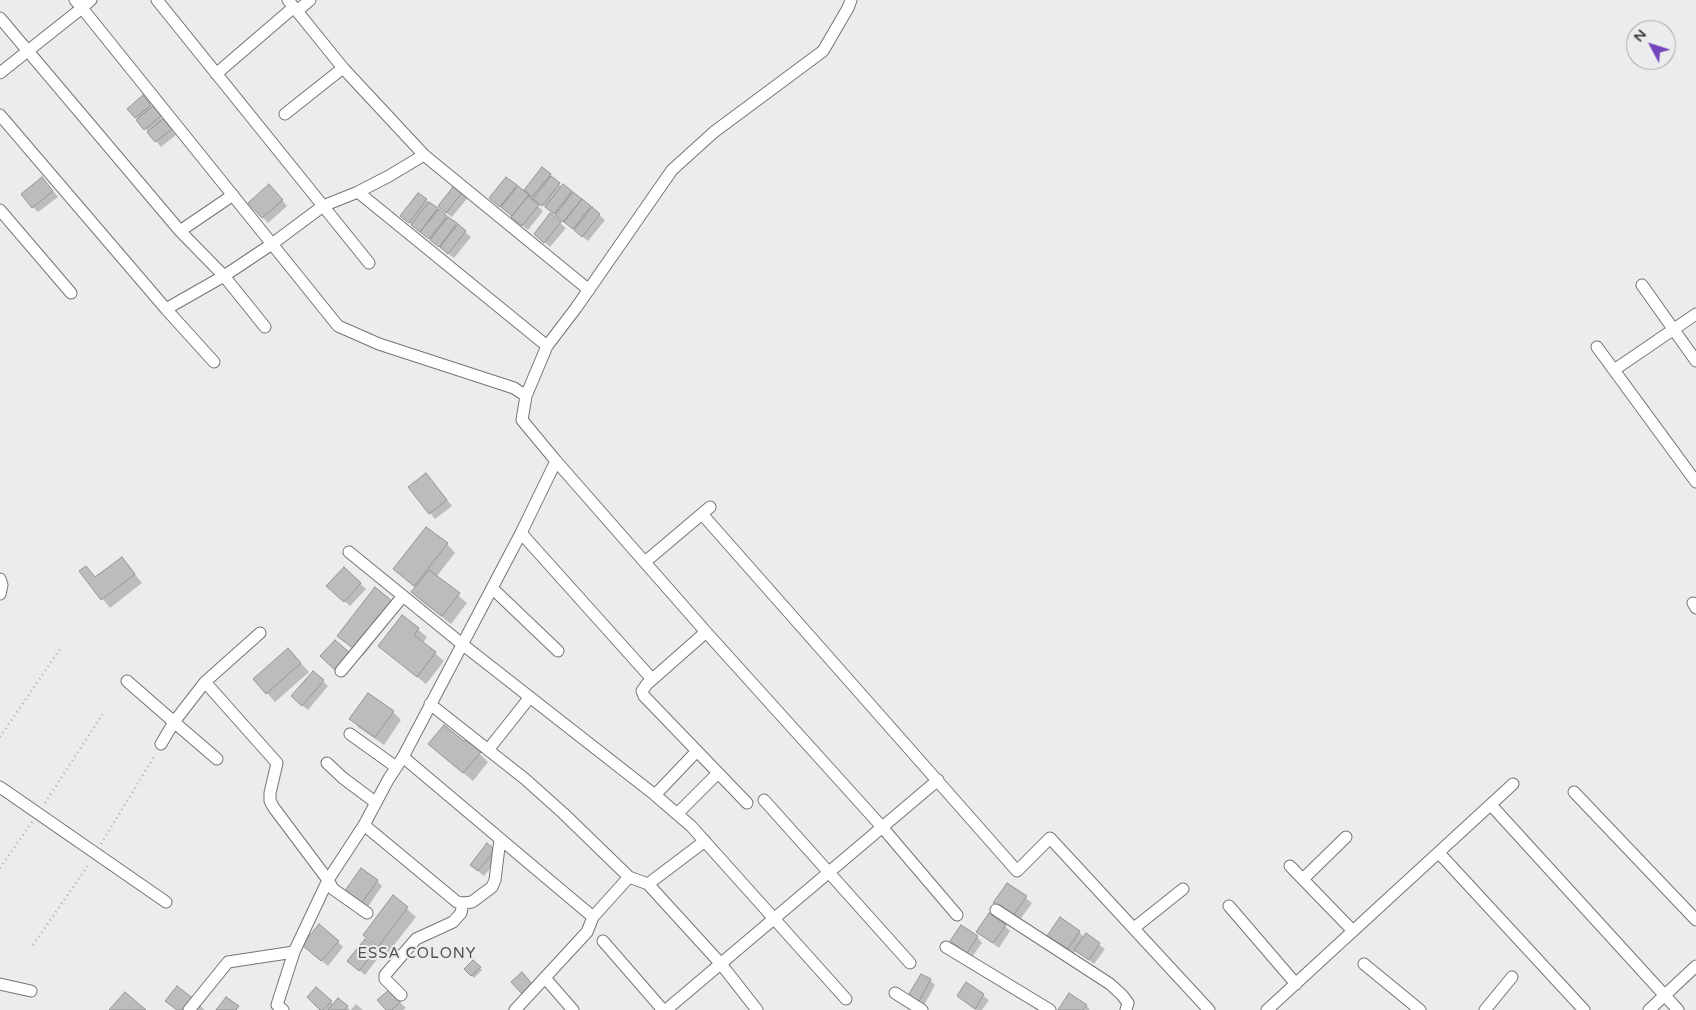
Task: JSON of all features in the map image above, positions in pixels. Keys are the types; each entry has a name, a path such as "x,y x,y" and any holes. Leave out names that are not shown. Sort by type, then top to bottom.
{"street":[{"path":"0,73 79,4 92,0"},
{"path":"157,0 369,263"},
{"path":"216,74 293,6 310,0"},
{"path":"851,0 823,51 714,132 672,170 547,346 526,396 522,420 706,632 882,827 957,915"},
{"path":"79,4 338,326 379,344 514,388 526,396"},
{"path":"293,6 343,68 424,155 588,290"},
{"path":"0,18 180,231 224,276 265,327"},
{"path":"285,114 343,68"},
{"path":"0,115 214,362"},
{"path":"166,308 224,276 272,244 323,206 358,192 424,155"},
{"path":"358,192 547,346"},
{"path":"180,231 233,196"},
{"path":"0,210 71,293"},
{"path":"1642,285 1696,361"},
{"path":"1614,370 1696,314"},
{"path":"1597,347 1696,482"},
{"path":"283,1010 277,1005 294,952 328,880 364,825 375,802 403,757 556,461"},
{"path":"645,562 706,510 1017,871 1050,838 1210,1010"},
{"path":"520,533 652,680"},
{"path":"349,552 677,814 706,841 846,999"},
{"path":"0,579 2,585 0,594"},
{"path":"492,588 558,651"},
{"path":"341,671 403,596"},
{"path":"161,744 174,722 205,682 260,632"},
{"path":"706,632 644,687 642,691 644,696 747,803"},
{"path":"127,681 217,759"},
{"path":"205,682 275,759 277,763 270,793 270,801 274,808 333,889 367,914"},
{"path":"488,750 530,697"},
{"path":"430,704 564,813 629,876 648,884 721,964 757,1010"},
{"path":"350,734 396,767"},
{"path":"655,795 697,751"},
{"path":"403,757 593,917"},
{"path":"327,763 343,778 375,802"},
{"path":"677,814 718,773"},
{"path":"603,941 665,1010 938,780"},
{"path":"1267,1010 1513,784"},
{"path":"0,787 166,902"},
{"path":"1574,792 1696,920"},
{"path":"764,800 910,962"},
{"path":"1491,805 1678,1010"},
{"path":"364,825 457,902 463,903 472,902 492,887 495,880 500,839"},
{"path":"1303,880 1346,837"},
{"path":"648,884 706,841"},
{"path":"1439,852 1584,1010"},
{"path":"1290,866 1353,931"},
{"path":"515,1010 588,932 593,917 629,876"},
{"path":"1134,928 1183,889"},
{"path":"401,995 385,980 385,975 416,939 453,922 461,913 463,903"},
{"path":"1229,906 1296,984"},
{"path":"996,910 1110,984 1128,1003 1126,1010"},
{"path":"946,947 1050,1010"},
{"path":"189,1010 228,962 294,952"},
{"path":"1364,964 1420,1010"},
{"path":"1649,1010 1696,966"},
{"path":"1485,1010 1512,977"},
{"path":"546,979 573,1010"},
{"path":"0,984 31,991"},
{"path":"895,993 907,1006 922,1010"}],"path":[{"path":"0,737 62,646"},
{"path":"0,868 104,712"}],"building":[{"path":"143,95 151,105 135,118 127,109"},
{"path":"153,106 161,116 144,130 136,120"},
{"path":"163,119 172,129 155,142 147,132"},
{"path":"542,167 551,174 532,197 524,190"},
{"path":"551,176 560,183 542,206 533,199"},
{"path":"42,177 53,191 32,208 21,194"},
{"path":"506,177 517,185 500,207 489,198"},
{"path":"456,183 464,190 446,213 438,206"},
{"path":"269,184 283,200 262,218 248,203"},
{"path":"563,184 572,191 554,214 545,207"},
{"path":"518,186 529,195 512,216 501,207"},
{"path":"573,192 582,199 563,222 555,215"},
{"path":"418,193 427,199 409,223 400,216"},
{"path":"528,196 539,205 522,226 511,217"},
{"path":"582,199 591,206 573,229 564,222"},
{"path":"429,202 438,208 420,232 411,225"},
{"path":"592,207 600,214 582,237 574,230"},
{"path":"439,209 447,216 429,239 420,232"},
{"path":"550,213 561,222 544,243 534,234"},
{"path":"448,217 457,223 439,247 430,240"},
{"path":"458,224 466,231 448,254 440,247"},
{"path":"426,473 447,500 429,514 408,487"},
{"path":"426,527 448,543 414,586 393,569"},
{"path":"122,557 135,574 101,600 79,571 86,566 95,577"},
{"path":"344,567 361,583 344,602 326,586"},
{"path":"429,570 460,593 442,616 411,592"},
{"path":"375,587 392,601 354,649 337,636"},
{"path":"402,615 419,628 414,635 436,652 417,677 378,646"},
{"path":"335,640 350,653 335,670 320,656"},
{"path":"288,648 301,663 266,694 253,679"},
{"path":"313,671 324,680 302,706 291,696"},
{"path":"368,693 394,711 375,737 349,719"},
{"path":"444,725 481,752 463,773 428,744"},
{"path":"487,843 495,850 478,871 470,865"},
{"path":"361,868 378,880 361,904 344,892"},
{"path":"1007,883 1027,896 1013,916 993,903"},
{"path":"393,895 408,907 378,947 363,935"},
{"path":"989,913 1006,925 993,943 976,932"},
{"path":"1060,917 1080,931 1068,949 1047,936"},
{"path":"319,924 339,941 321,961 302,945"},
{"path":"961,925 978,936 967,953 950,941"},
{"path":"1086,933 1100,943 1089,960 1074,950"},
{"path":"365,939 377,948 359,971 347,961"},
{"path":"473,960 481,967 471,976 464,969"},
{"path":"522,972 533,985 523,995 511,982"},
{"path":"921,974 931,979 917,1005 906,999"},
{"path":"966,982 984,994 975,1009 957,996"},
{"path":"177,986 195,1000 187,1010 177,1010 165,1001"},
{"path":"316,987 332,1001 323,1010 320,1010 307,997"},
{"path":"390,989 401,1001 392,1010 386,1010 377,1000"},
{"path":"125,992 146,1010 109,1010"},
{"path":"1069,993 1087,1005 1083,1010 1058,1010"},
{"path":"226,997 239,1006 236,1010 216,1010"},
{"path":"338,998 348,1006 345,1010 328,1010"}],"district":[{"name":"ESSA COLONY","path":"417,954"}]}
